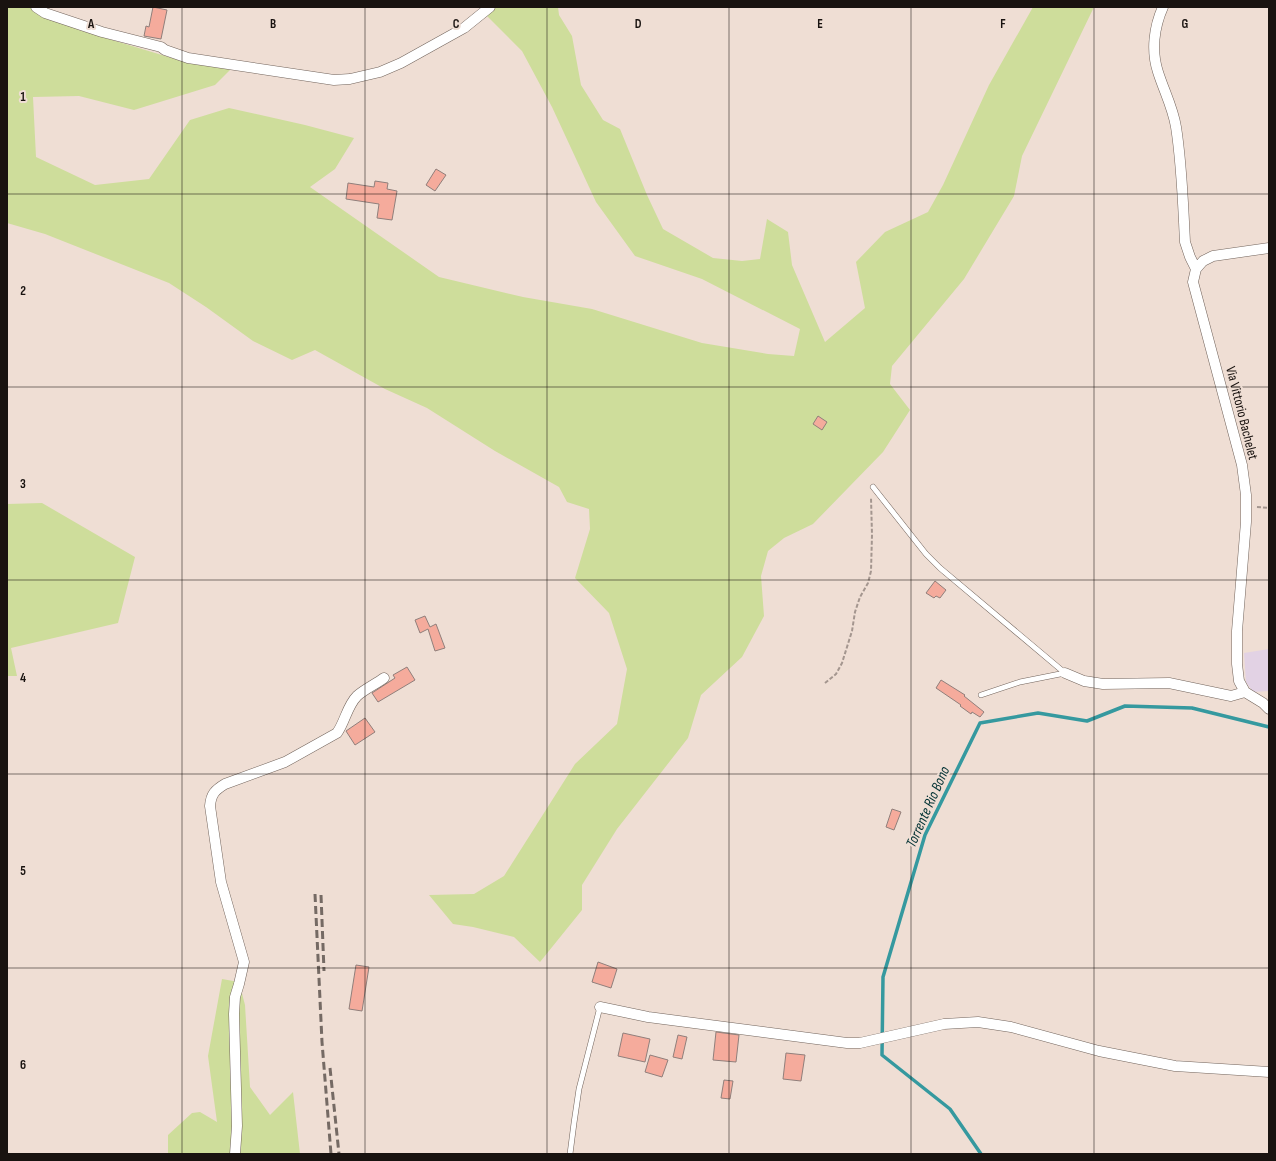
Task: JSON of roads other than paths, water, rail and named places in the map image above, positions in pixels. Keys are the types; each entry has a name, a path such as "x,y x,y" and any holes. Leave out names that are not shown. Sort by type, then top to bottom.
{"street":[{"path":"36,7 45,13 95,30 161,47 188,58 334,80 350,79 373,74 401,63 464,28 490,7"},
{"path":"1163,7 1155,33 1154,55 1158,72 1171,105 1176,125 1186,242 1190,257 1196,269 1203,261 1213,256 1269,248"},
{"name":"Via Vittorio Bachelet","path":"1196,269 1193,282 1242,465 1246,495 1246,522 1237,631 1237,664 1239,681 1245,692"},
{"path":"1065,673 1084,681 1102,684 1169,683 1231,696 1245,692 1264,703 1269,709"},
{"path":"235,1154 237,1126 234,1014 235,997 244,962 221,882 210,806 211,798 216,790 225,784 286,762 337,733 357,696 384,678"},
{"path":"600,1007 656,1018 840,1042 860,1043 944,1024 978,1022 1012,1027 1099,1051 1175,1066 1269,1072"}],"lane":[{"path":"873,487 931,559 1065,673"},
{"path":"981,695 1020,682 1065,673"},
{"path":"570,1154 579,1089 600,1007"}],"waterway":[{"name":"Torrente Rio Bono","path":"981,1154 950,1109 882,1055 883,977 925,835 980,723 1038,713 1087,721 1125,706 1192,708 1269,727"}],"railway":[{"path":"315,894 322,1042 331,1154"},
{"path":"321,895 324,971"},
{"path":"330,1068 339,1154"}]}
